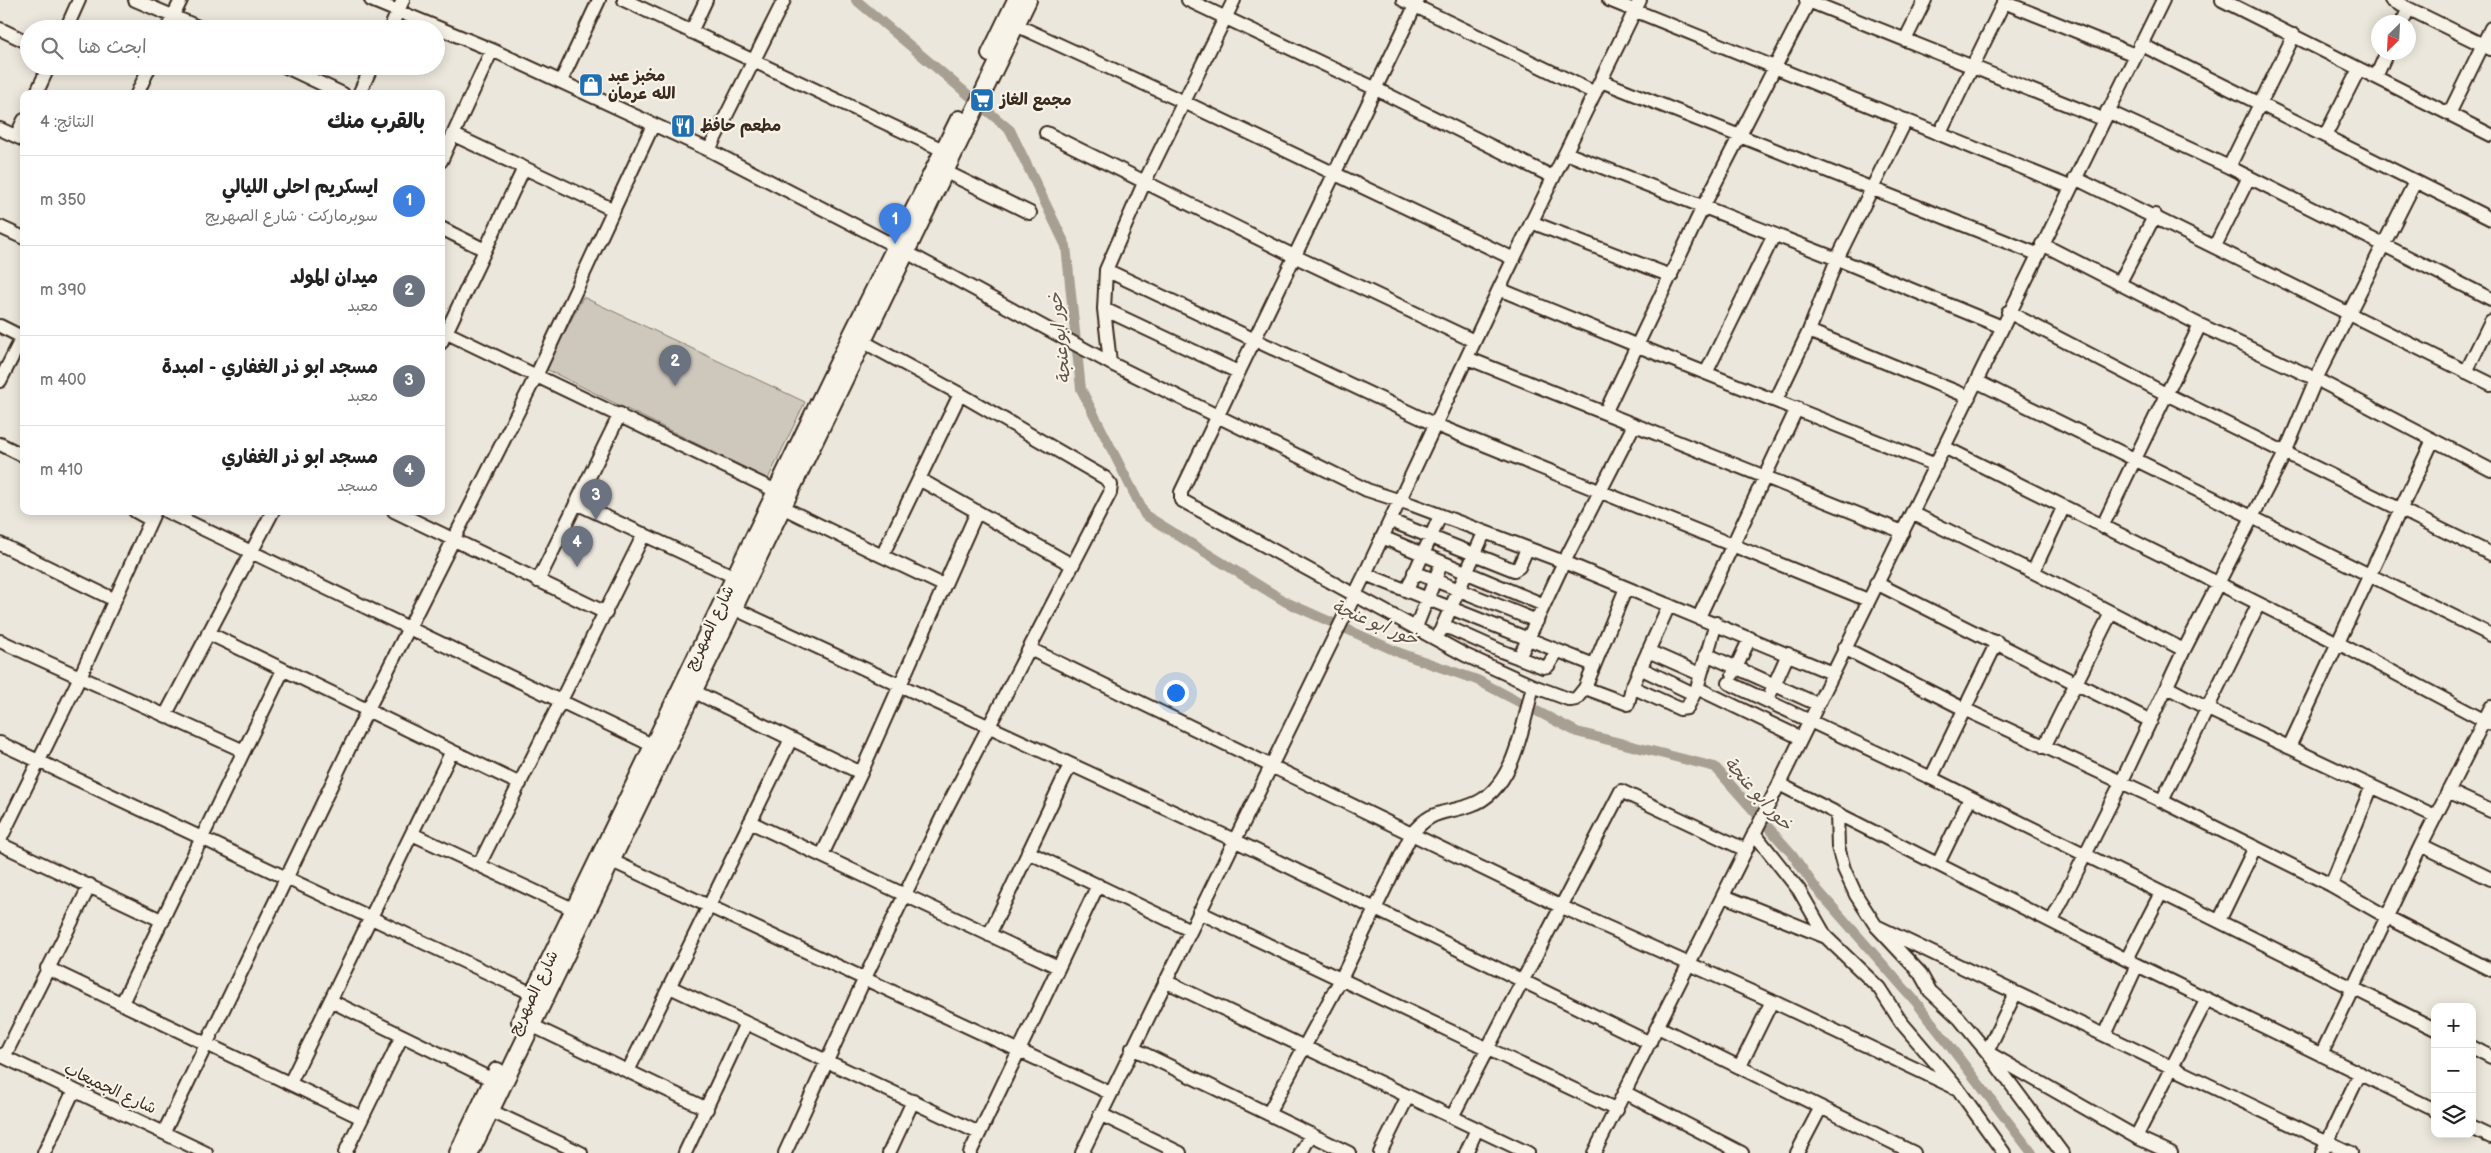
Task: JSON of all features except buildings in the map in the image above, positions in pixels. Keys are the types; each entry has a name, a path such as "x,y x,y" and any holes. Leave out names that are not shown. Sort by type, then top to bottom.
{"main road":[{"path":"980,88 1016,0"},
{"path":"970,108 1028,0"},
{"name":"شارع الصهريج","path":"470,1153 862,341 943,150 970,108"},
{"name":"شارع الصهريج","path":"458,1153 776,491 900,249 946,172 970,108"}],"street":[{"path":"70,20 79,0"},
{"path":"135,0 184,20"},
{"path":"172,20 181,0"},
{"path":"371,0 417,20"},
{"path":"394,20 403,0"},
{"path":"561,81 600,0"},
{"path":"624,0 943,150"},
{"path":"691,32 706,0"},
{"path":"709,150 784,0"},
{"path":"1188,0 1374,88 1553,178"},
{"path":"1110,362 1104,309 1106,270 1144,183 1234,0"},
{"path":"1609,0 1634,12 1906,120 2155,215 2491,384"},
{"path":"1082,1153 1365,574 1499,288 1640,0"},
{"path":"1905,40 1924,0"},
{"path":"1594,1153 1724,896 1844,648 1936,465 2008,312 2163,0"},
{"path":"2222,0 2491,135"},
{"path":"2391,0 2487,47"},
{"path":"1605,413 1703,207 1808,1 1839,6 1905,40 1973,68 2105,115 2229,167 2491,299"},
{"path":"1940,133 2004,1 2138,50 2260,104 2491,220"},
{"path":"1595,93 1412,2 1374,88 1181,492 1181,500 1485,664 1533,686 1572,700 1580,695 1585,688 1626,588"},
{"path":"2406,15 2409,9"},
{"path":"1016,25 1184,102 1514,259"},
{"path":"2448,114 2487,47 2491,28"},
{"path":"0,29 20,39"},
{"path":"445,31 561,81 709,150 900,249 1110,362 1217,417 1367,490 1564,562 1716,623 1832,673"},
{"path":"2229,167 2294,35"},
{"path":"445,153 492,50"},
{"path":"2376,77 2384,60"},
{"path":"2325,136 2359,69"},
{"path":"38,90 45,75"},
{"path":"139,90 146,75"},
{"path":"303,75 335,90"},
{"path":"361,90 368,75"},
{"path":"1601,80 1872,189 2039,249 2119,284 2200,325 2316,379 2491,470"},
{"path":"1776,400 1809,331 1837,259 1906,120"},
{"path":"164,1132 367,711 537,374 653,125"},
{"path":"0,129 20,138"},
{"path":"1046,133 1294,256 1474,341"},
{"path":"454,135 614,210"},
{"path":"1566,153 2002,326"},
{"path":"445,331 524,168"},
{"path":"946,172 1030,213"},
{"path":"2215,246 2249,178"},
{"path":"2052,921 2122,783 2184,650 2285,453 2316,379 2415,182"},
{"path":"2119,284 2155,215"},
{"path":"1532,222 1671,276"},
{"path":"0,227 20,236"},
{"path":"445,230 485,250"},
{"path":"1706,373 1774,235"},
{"path":"1106,270 1436,425 1868,600"},
{"path":"1499,288 1638,346 1936,465"},
{"path":"1104,309 1238,372"},
{"path":"2008,312 2168,395 2491,554"},
{"path":"2466,372 2491,321"},
{"path":"2102,527 2168,395 2200,325"},
{"path":"0,326 20,335"},
{"path":"1809,331 1968,397"},
{"path":"445,336 537,374 776,491"},
{"path":"785,1153 864,980 988,727 1110,493 1111,485 1105,478 960,394 862,341"},
{"path":"0,381 20,342"},
{"path":"1467,358 1903,532"},
{"path":"1976,381 2491,635"},
{"path":"882,556 960,394"},
{"path":"1699,617 1797,408"},
{"path":"538,581 620,414"},
{"path":"1519,658 1564,562 1634,425"},
{"path":"2289,747 2433,440"},
{"path":"0,444 20,454"},
{"path":"1944,447 2063,508 2338,643 2488,722"},
{"path":"919,479 1072,565"},
{"path":"576,502 735,576"},
{"path":"782,507 943,585"},
{"path":"2033,572 2063,508"},
{"path":"822,855 862,772 943,585 977,512"},
{"path":"1912,513 2033,572 2184,650"},
{"path":"0,840 80,679 153,515"},
{"path":"174,515 654,746"},
{"path":"166,714 252,554 270,515"},
{"path":"402,515 453,541 606,612"},
{"path":"1406,590 1440,516"},
{"path":"1390,520 1489,560 1517,569 1526,548"},
{"path":"1438,639 1484,532"},
{"path":"479,865 644,534"},
{"path":"1382,537 1544,605"},
{"path":"0,544 115,600"},
{"path":"1474,596 1489,560"},
{"path":"1416,627 1442,562"},
{"path":"1482,641 1498,605 1505,566"},
{"path":"1414,572 1537,621"},
{"path":"1365,574 1489,625 1594,665"},
{"path":"1876,583 2151,721"},
{"path":"2162,801 2258,604"},
{"path":"1585,688 1628,704 1632,686 1668,605"},
{"path":"733,608 1234,840 1521,982 1650,1043"},
{"path":"2044,746 2111,612"},
{"path":"1632,686 1684,709 1689,706 1716,623"},
{"path":"1443,625 1494,648 1546,667 1557,650"},
{"path":"208,633 520,784"},
{"path":"1721,699 1750,638"},
{"path":"0,641 80,679 166,714 244,752"},
{"path":"1931,778 1996,642"},
{"path":"1485,664 1494,648"},
{"path":"1844,648 1964,709 2162,801 2332,885 2387,917 2491,970"},
{"path":"1030,649 1560,906 1772,1001 1958,1089"},
{"path":"1648,651 1700,674"},
{"path":"1706,654 1817,704"},
{"path":"1760,717 1788,654"},
{"path":"1660,700 1677,663"},
{"path":"1640,668 1668,682 1721,699 1801,738"},
{"path":"122,1003 283,670"},
{"path":"1729,683 1810,719 1931,778 2431,1026"},
{"path":"1268,1114 1303,1046 1341,979 1411,835 1428,817 1470,806 1485,800 1494,791 1511,761 1533,686"},
{"path":"2167,687 2208,709 2436,816"},
{"path":"693,691 862,772"},
{"path":"2321,1055 2448,791 2488,722 2491,707"},
{"path":"628,1071 791,739"},
{"path":"0,743 533,994"},
{"path":"290,1083 452,751"},
{"path":"990,934 1070,765"},
{"path":"1779,784 2132,962 2431,1108"},
{"path":"2332,885 2372,786"},
{"path":"1452,1117 1621,791 1746,850"},
{"path":"2448,791 2491,811"},
{"path":"1938,864 1970,798"},
{"path":"1836,813 1838,847 1844,870 1856,895 1876,926 1920,973 1930,990 1959,1018 1987,1052 2062,1153"},
{"path":"750,822 1058,967"},
{"path":"1757,827 1799,890 1826,937 1879,988 1901,1022 1958,1089 2004,1153"},
{"path":"412,834 574,910"},
{"path":"0,844 163,921"},
{"path":"2421,845 2491,879"},
{"path":"2219,921 2255,847"},
{"path":"1028,852 1190,930"},
{"path":"612,861 1110,1093"},
{"path":"2,1056 90,885"},
{"path":"970,1153 1098,886"},
{"path":"2105,1035 2132,962 2161,893"},
{"path":"1724,896 1826,937"},
{"path":"1199,912 1617,1110"},
{"path":"1876,926 2173,1068 2325,1147 2351,1153"},
{"path":"47,968 362,1118"},
{"path":"1165,981 1528,1153"},
{"path":"670,987 979,1133"},
{"path":"1987,1052 2015,994"},
{"path":"2136,1137 2207,999"},
{"path":"1740,1066 1772,1001"},
{"path":"331,1002 493,1080"},
{"path":"685,1153 746,1024"},
{"path":"531,1025 707,1109"},
{"path":"1658,1027 1914,1153"},
{"path":"345,1153 402,1036"},
{"path":"1132,1048 1349,1153"},
{"path":"2476,1050 2491,1057"},
{"path":"1987,1052 2136,1137 2171,1153"},
{"name":"شارع الجميعاب","path":"2,1056 206,1153"},
{"path":"2325,1147 2360,1073"},
{"path":"44,1153 74,1090"},
{"path":"1626,1093 1742,1153"},
{"path":"1380,1153 1408,1096"},
{"path":"889,1153 913,1101"},
{"path":"1797,1153 1821,1107"},
{"path":"491,1112 581,1153"},
{"path":"1100,1114 1180,1153"},
{"path":"1466,1153 1477,1129"},
{"path":"2476,1130 2491,1137"},
{"path":"1301,1153 1310,1134"}],"shaded area":[{"path":"583,297 805,402 768,479 546,369"}],"waterway":[{"name":"خور ابو عنجة","path":"856,0 1010,130 1066,246 1081,389 1145,515 1286,602 1400,653 1477,680 1577,732 1715,767 1792,854 1815,887 1916,1002 2032,1153"}],"place":[{"name":"مخبز عبد الله عرمان","path":"591,85"},
{"name":"مجمع الغاز","path":"982,100"},
{"name":"مطعم حافظ","path":"683,126"},
{"name":"ايسكريم احلى الليالي","path":"895,244"},
{"name":"ميدان المولد","path":"675,386"},
{"name":"مسجد ابو ذر الغفاري - امبدة","path":"596,520"},
{"name":"مسجد ابو ذر الغفاري","path":"577,567"}]}
